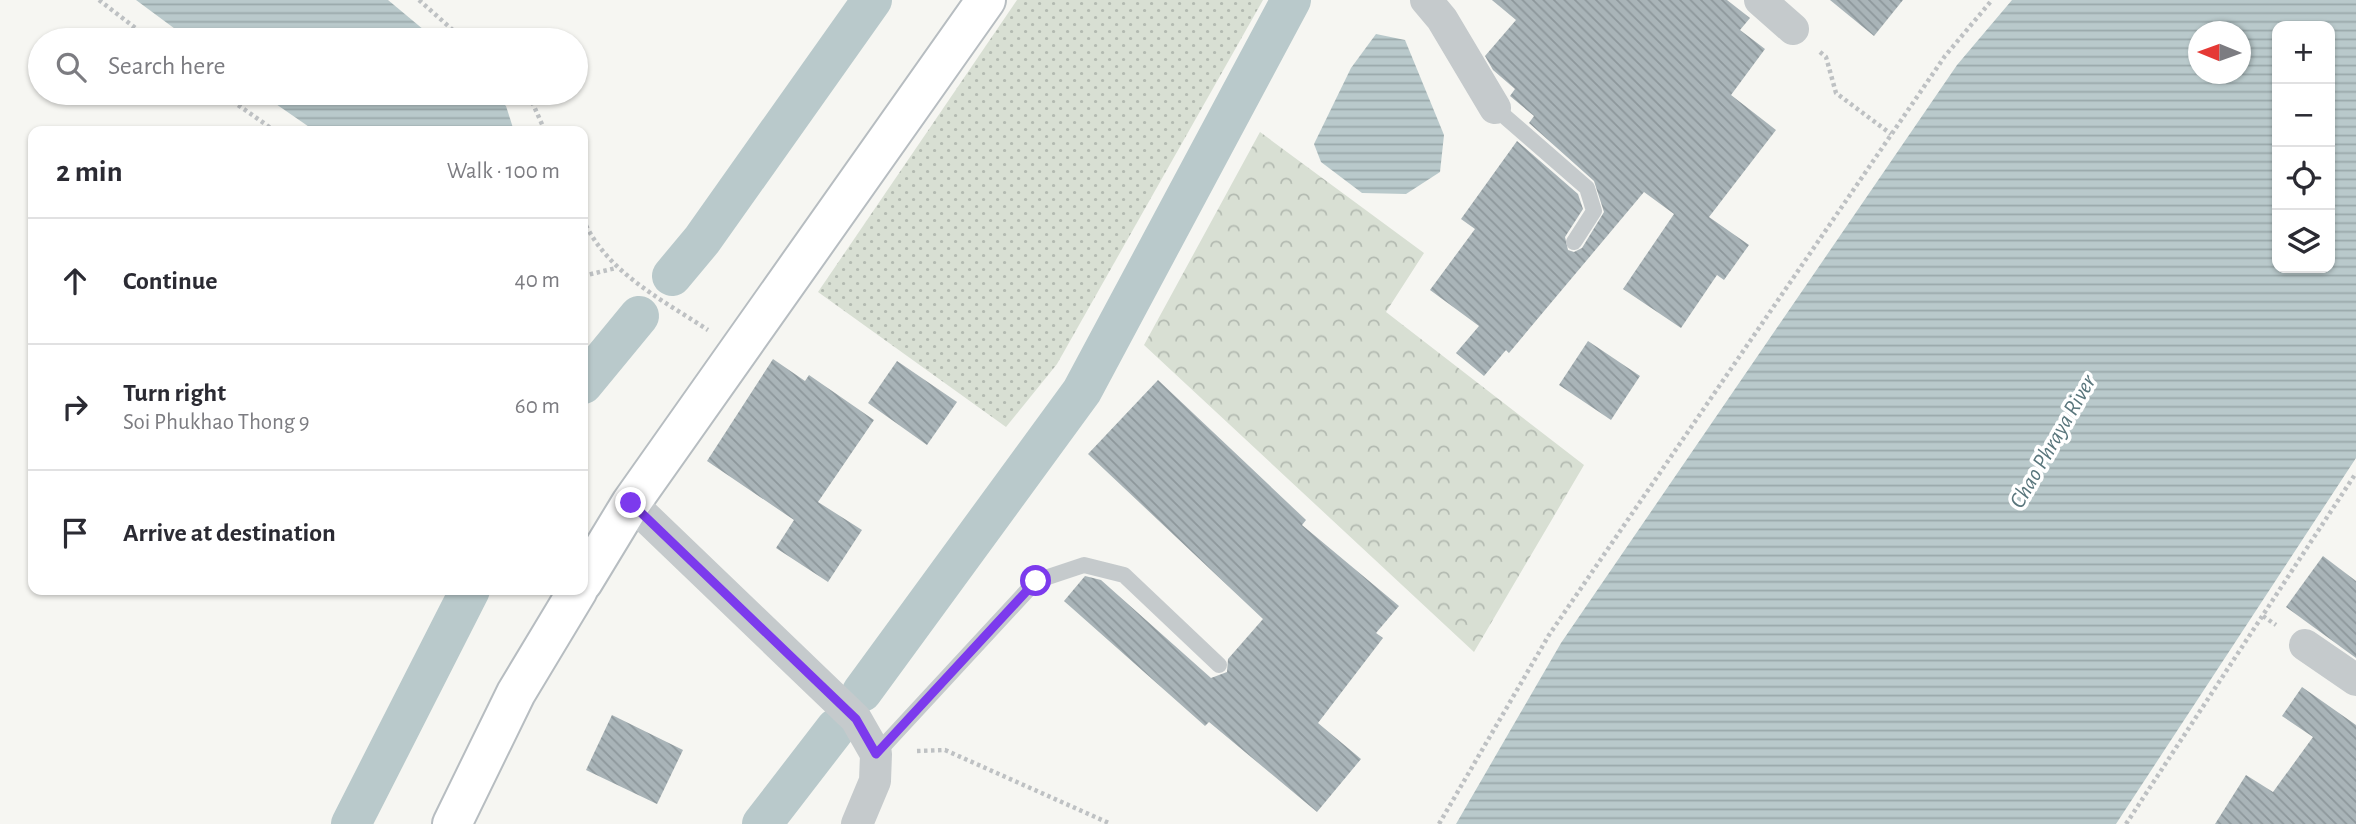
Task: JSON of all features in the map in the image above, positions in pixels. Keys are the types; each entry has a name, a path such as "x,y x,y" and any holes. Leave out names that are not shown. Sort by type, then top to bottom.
{"street":[{"path":"588,574 631,503 737,350 986,0"},
{"path":"1426,0 1442,19 1495,108"},
{"path":"1760,0 1793,29"},
{"path":"631,503 856,719 876,754 875,780 857,824"},
{"path":"452,824 516,693 575,595"},
{"path":"2305,645 2356,680"}],"lane":[{"path":"1495,108 1587,188 1594,211 1574,242"},
{"path":"876,754 1036,581 1084,565 1124,575 1219,665"}],"path":[{"path":"99,0 135,28"},
{"path":"419,0 450,28"},
{"path":"1439,824 1549,635 1945,56 1992,0"},
{"path":"1793,29 1826,57 1836,93 1891,134"},
{"path":"238,105 268,126"},
{"path":"533,105 543,126"},
{"path":"588,232 615,268 737,350"},
{"path":"588,275 615,268"},
{"path":"2126,824 2356,473"},
{"path":"876,754 945,750 1111,824"}],"green space":[{"path":"1017,0 1263,0 1057,364 1006,427 818,292"},
{"path":"1260,132 1424,253 1386,312 1584,465 1474,652 1144,345"}],"water":[{"path":"136,0 388,0 422,28 174,28"},
{"name":"Chao Phraya River","path":"2012,0 2356,0 2356,458 2116,824 1456,824 1561,643 1957,65"},
{"path":"1376,34 1405,40 1444,135 1440,172 1406,194 1362,193 1321,162 1314,144 1351,68"},
{"path":"277,105 505,105 512,126 308,126"}],"building":[{"path":"1492,0 1727,0 1750,18 1740,30 1765,49 1731,95 1776,130 1709,217 1749,245 1724,280 1717,275 1681,328 1623,289 1674,214 1644,192 1509,353 1506,350 1484,376 1456,353 1479,326 1430,290 1475,229 1461,219 1517,141 1578,194 1583,209 1565,237 1568,250 1574,252 1582,248 1604,212 1594,181 1529,123 1534,116 1510,96 1515,89 1493,70 1485,56 1516,20"},
{"path":"1830,0 1903,0 1874,36"},
{"path":"1588,341 1640,376 1611,420 1559,385"},
{"path":"773,359 805,381 809,375 874,420 818,502 862,530 828,582 776,548 794,520 707,461"},
{"path":"897,361 957,402 927,445 868,403"},
{"path":"1158,380 1306,520 1302,525 1399,606 1376,633 1383,638 1318,723 1361,759 1317,812 1209,722 1205,726 1064,601 1085,576 1101,580 1211,678 1227,672 1228,659 1263,619 1088,454"},
{"path":"2323,556 2356,581 2356,658 2286,607"},
{"path":"2302,687 2356,725 2356,824 2215,824 2246,775 2273,792 2313,737 2282,716"},
{"path":"612,715 683,750 657,804 586,770"}],"waterway":[{"path":"672,276 702,240 872,0"},
{"path":"862,692 1082,391 1291,0"},
{"path":"588,378 639,316"},
{"path":"351,824 467,595"},
{"path":"762,824 836,728"}],"route":[{"path":"631,503 856,719 876,754 953,674 1036,581"}]}
